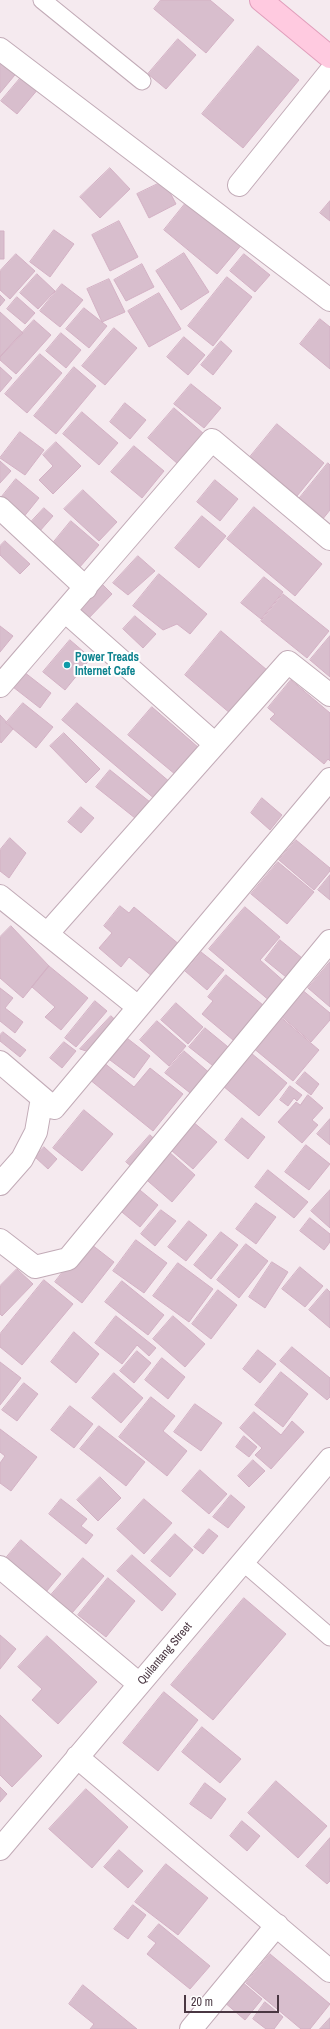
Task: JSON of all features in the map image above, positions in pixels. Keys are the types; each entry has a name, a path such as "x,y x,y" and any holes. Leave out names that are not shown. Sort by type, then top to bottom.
{"street":[{"path":"261,0 330,57"},
{"path":"0,49 330,300"},
{"path":"239,185 330,72"},
{"path":"0,686 212,440 330,539"},
{"path":"0,508 86,588"},
{"path":"65,611 215,744"},
{"path":"47,934 288,662 330,695"},
{"path":"0,1062 54,1108 330,779"},
{"path":"0,896 138,1007"},
{"path":"0,1240 35,1267 68,1259 330,941"},
{"path":"0,1184 22,1159 36,1132 42,1098"},
{"name":"Quilantang Street","path":"0,1849 330,1459"},
{"path":"0,1567 139,1684"},
{"path":"77,1757 330,1971"},
{"path":"191,2029 277,1925"}],"lane":[{"path":"42,0 142,81"},
{"path":"243,1562 330,1637"}],"building":[{"path":"161,0 210,0 234,20 206,53 154,9"},
{"path":"178,39 196,55 166,89 148,74"},
{"path":"258,46 299,80 243,148 202,114"},
{"path":"0,54 19,70 0,93"},
{"path":"23,75 39,88 17,114 1,101"},
{"path":"110,168 130,189 100,218 80,197"},
{"path":"164,181 176,204 149,218 137,194"},
{"path":"189,199 243,243 217,274 164,230"},
{"path":"330,201 330,221 320,213"},
{"path":"119,221 138,257 110,271 92,235"},
{"path":"54,230 74,244 50,277 30,262"},
{"path":"0,231 4,231 4,259 0,259"},
{"path":"184,253 209,292 181,310 156,271"},
{"path":"16,254 35,271 10,299 0,290 0,271"},
{"path":"244,254 270,275 255,292 230,271"},
{"path":"142,264 154,287 126,301 114,280"},
{"path":"37,274 55,291 38,309 20,293"},
{"path":"227,277 252,297 213,346 188,326"},
{"path":"109,279 125,312 102,322 87,289"},
{"path":"62,284 83,300 60,327 40,311"},
{"path":"159,293 181,329 149,347 128,311"},
{"path":"0,295 5,300 0,306"},
{"path":"17,297 35,313 25,324 7,309"},
{"path":"84,308 107,326 89,348 66,329"},
{"path":"0,312 23,333 0,357"},
{"path":"320,319 330,327 330,369 300,344"},
{"path":"34,320 51,335 16,374 0,360 0,357"},
{"path":"114,328 137,348 105,385 82,366"},
{"path":"61,333 81,350 66,368 46,351"},
{"path":"184,337 205,355 188,375 167,357"},
{"path":"221,341 232,351 213,375 201,365"},
{"path":"40,354 62,373 27,413 5,394"},
{"path":"0,367 12,378 0,392"},
{"path":"74,367 96,386 56,434 34,416"},
{"path":"191,384 221,408 204,428 174,404"},
{"path":"125,403 146,420 130,439 110,422"},
{"path":"174,408 204,434 178,464 148,438"},
{"path":"82,412 118,443 99,465 63,434"},
{"path":"277,424 324,463 297,496 250,457"},
{"path":"20,432 44,450 25,475 0,458"},
{"path":"56,442 81,466 53,494 39,480 53,466 43,455"},
{"path":"134,446 164,471 142,498 111,472"},
{"path":"0,461 11,471 0,483"},
{"path":"328,463 330,465 330,510 322,520 298,500"},
{"path":"16,479 39,498 22,519 0,499"},
{"path":"215,480 238,499 220,521 197,502"},
{"path":"83,490 117,522 99,541 64,509"},
{"path":"254,507 322,564 295,596 227,539"},
{"path":"44,508 53,516 39,532 31,522"},
{"path":"202,516 226,536 199,568 175,548"},
{"path":"71,521 99,545 79,568 53,543"},
{"path":"5,541 30,564 20,574 0,555 0,546"},
{"path":"138,556 155,571 128,595 113,583"},
{"path":"159,574 207,614 190,634 177,624 163,630 133,606"},
{"path":"264,577 283,592 261,619 241,603"},
{"path":"98,580 112,594 86,621 73,610"},
{"path":"283,594 329,631 307,658 261,621"},
{"path":"135,616 156,634 143,648 123,629"},
{"path":"0,626 13,636 0,652"},
{"path":"221,631 267,670 231,714 185,675"},
{"path":"330,636 330,677 310,660"},
{"name":"Power Treads Internet Cafe","path":"70,640 91,658 65,690 43,672"},
{"path":"24,672 51,693 40,708 13,687"},
{"path":"291,680 330,713 330,761 328,759 324,764 270,719 275,714 268,708"},
{"path":"23,703 53,727 36,748 6,723"},
{"path":"77,703 171,783 156,800 62,720"},
{"path":"152,707 199,748 176,775 128,735"},
{"path":"0,715 13,729 1,743 0,741"},
{"path":"64,733 100,769 86,783 50,746"},
{"path":"110,770 155,806 147,816 141,811 135,818 96,787"},
{"path":"262,798 282,815 270,830 251,813"},
{"path":"81,807 94,818 81,833 68,822"},
{"path":"10,838 26,853 9,878 0,871 0,850"},
{"path":"296,840 330,868 330,871 314,890 279,860"},
{"path":"278,862 314,892 287,924 251,894"},
{"path":"330,875 330,900 318,890"},
{"path":"120,906 129,913 134,907 180,945 153,977 129,957 121,967 99,948 112,933 104,926"},
{"path":"245,907 280,937 260,960 287,984 271,1002 209,949"},
{"path":"11,926 49,966 23,998 0,978 0,937"},
{"path":"280,940 302,958 286,977 265,960"},
{"path":"201,952 224,970 207,990 185,971"},
{"path":"330,962 330,1007 308,988"},
{"path":"49,966 88,998 61,1030 45,1017 55,1007 32,987"},
{"path":"226,975 263,1005 233,1040 202,1014 213,1001 208,997"},
{"path":"295,984 330,1013 330,1020 311,1042 273,1009"},
{"path":"0,988 13,998 5,1008 23,1022 15,1033 0,1021"},
{"path":"95,1001 107,1011 76,1047 65,1038"},
{"path":"176,1003 203,1027 188,1044 161,1020"},
{"path":"278,1015 319,1050 293,1081 252,1047"},
{"path":"111,1016 119,1023 92,1053 80,1049"},
{"path":"157,1021 186,1046 169,1066 140,1040"},
{"path":"205,1028 233,1051 217,1069 189,1047"},
{"path":"3,1032 26,1050 20,1057 0,1041 0,1035"},
{"path":"123,1035 150,1056 134,1078 106,1057"},
{"path":"64,1042 76,1051 62,1068 50,1058"},
{"path":"184,1051 212,1075 194,1096 165,1073"},
{"path":"251,1053 287,1083 259,1116 223,1086"},
{"path":"103,1062 134,1087 150,1068 183,1094 153,1131 89,1079"},
{"path":"305,1072 319,1084 311,1095 296,1083"},
{"path":"290,1086 302,1095 297,1101 294,1098 288,1106 280,1100"},
{"path":"308,1095 323,1108 312,1120 318,1125 302,1143 278,1122 296,1102 300,1105"},
{"path":"84,1110 113,1134 82,1171 53,1148"},
{"path":"180,1111 217,1142 193,1169 157,1138"},
{"path":"242,1118 265,1137 248,1159 225,1140"},
{"path":"330,1119 330,1145 317,1134"},
{"path":"150,1135 195,1175 172,1202 126,1162"},
{"path":"306,1145 330,1164 309,1190 285,1172"},
{"path":"44,1147 57,1159 48,1169 35,1157"},
{"path":"268,1170 308,1202 294,1218 255,1187"},
{"path":"135,1186 158,1205 140,1227 117,1208"},
{"path":"330,1190 330,1228 311,1211"},
{"path":"256,1203 276,1217 256,1244 236,1229"},
{"path":"161,1210 176,1221 155,1246 141,1234"},
{"path":"310,1218 330,1234 330,1242 324,1250 300,1231"},
{"path":"189,1221 207,1235 186,1261 168,1247"},
{"path":"221,1232 238,1245 211,1279 194,1265"},
{"path":"136,1240 167,1263 144,1293 113,1271"},
{"path":"87,1241 114,1262 82,1303 55,1282"},
{"path":"246,1244 268,1261 239,1298 217,1280"},
{"path":"272,1262 288,1272 265,1308 249,1297"},
{"path":"178,1263 213,1289 189,1322 153,1296"},
{"path":"300,1267 323,1286 305,1307 282,1289"},
{"path":"17,1269 33,1284 2,1316 0,1314 0,1286"},
{"path":"44,1280 73,1304 22,1365 0,1347 0,1334"},
{"path":"122,1281 164,1315 148,1335 105,1302"},
{"path":"327,1289 330,1292 330,1328 309,1310"},
{"path":"218,1290 237,1305 211,1339 192,1324"},
{"path":"116,1316 156,1348 149,1356 137,1345 122,1364 95,1343"},
{"path":"173,1316 205,1344 185,1367 153,1339"},
{"path":"74,1332 99,1354 76,1383 51,1362"},
{"path":"292,1347 330,1378 330,1397 327,1400 280,1361"},
{"path":"258,1350 276,1364 260,1383 243,1369"},
{"path":"137,1351 151,1363 134,1383 120,1371"},
{"path":"162,1358 185,1377 168,1399 145,1380"},
{"path":"0,1362 21,1378 0,1405"},
{"path":"281,1372 308,1394 283,1427 255,1405"},
{"path":"114,1373 143,1398 121,1423 92,1398"},
{"path":"24,1383 38,1394 17,1421 2,1410"},
{"path":"151,1397 175,1416 163,1431 187,1451 167,1476 119,1437"},
{"path":"195,1404 222,1423 201,1451 174,1432"},
{"path":"70,1406 93,1424 74,1448 51,1430"},
{"path":"254,1412 281,1435 292,1421 304,1432 271,1469 255,1455 262,1448 240,1428"},
{"path":"99,1426 145,1462 126,1486 80,1449"},
{"path":"0,1429 37,1457 11,1491 0,1483 0,1463 5,1456 0,1452"},
{"path":"244,1436 257,1447 249,1457 236,1447"},
{"path":"253,1460 265,1471 249,1487 238,1476"},
{"path":"200,1470 227,1494 209,1514 182,1491"},
{"path":"100,1477 121,1498 98,1521 77,1500"},
{"path":"231,1495 245,1507 228,1528 213,1517"},
{"path":"61,1499 87,1519 81,1526 93,1535 86,1544 49,1514"},
{"path":"144,1499 172,1523 144,1554 117,1529"},
{"path":"209,1529 218,1536 203,1554 194,1547"},
{"path":"175,1534 193,1550 170,1577 151,1561"},
{"path":"21,1540 61,1574 41,1598 1,1564"},
{"path":"132,1555 176,1594 162,1611 117,1571"},
{"path":"83,1558 104,1576 72,1613 51,1595"},
{"path":"108,1578 135,1601 106,1637 78,1615"},
{"path":"244,1598 286,1634 213,1720 171,1685"},
{"path":"0,1635 16,1649 0,1669"},
{"path":"47,1636 97,1682 58,1724 32,1700 42,1689 18,1667"},
{"path":"164,1692 198,1720 158,1771 123,1743"},
{"path":"0,1715 42,1756 12,1787 0,1775"},
{"path":"202,1727 241,1759 220,1783 182,1752"},
{"path":"276,1781 327,1826 298,1858 248,1813"},
{"path":"205,1783 226,1799 211,1819 190,1804"},
{"path":"0,1787 7,1794 0,1802"},
{"path":"86,1789 128,1827 92,1868 49,1829"},
{"path":"242,1821 260,1836 247,1851 230,1836"},
{"path":"330,1838 330,1881 327,1884 306,1866"},
{"path":"119,1850 143,1871 128,1888 104,1867"},
{"path":"166,1864 208,1898 178,1935 135,1902"},
{"path":"133,1905 146,1915 128,1939 114,1929"},
{"path":"159,1924 210,1966 190,1989 147,1954 156,1943 148,1937"},
{"path":"270,1954 330,2004 310,2029 301,2029 246,1983"},
{"path":"241,1981 262,1999 245,2020 224,2002"},
{"path":"83,1985 137,2029 90,2029 94,2024 69,2004"},
{"path":"265,2002 283,2017 274,2029 266,2029 253,2019"},
{"path":"330,2018 330,2029 320,2029"}],"place":[{"name":"Power Treads Internet Cafe","path":"67,665"}]}
